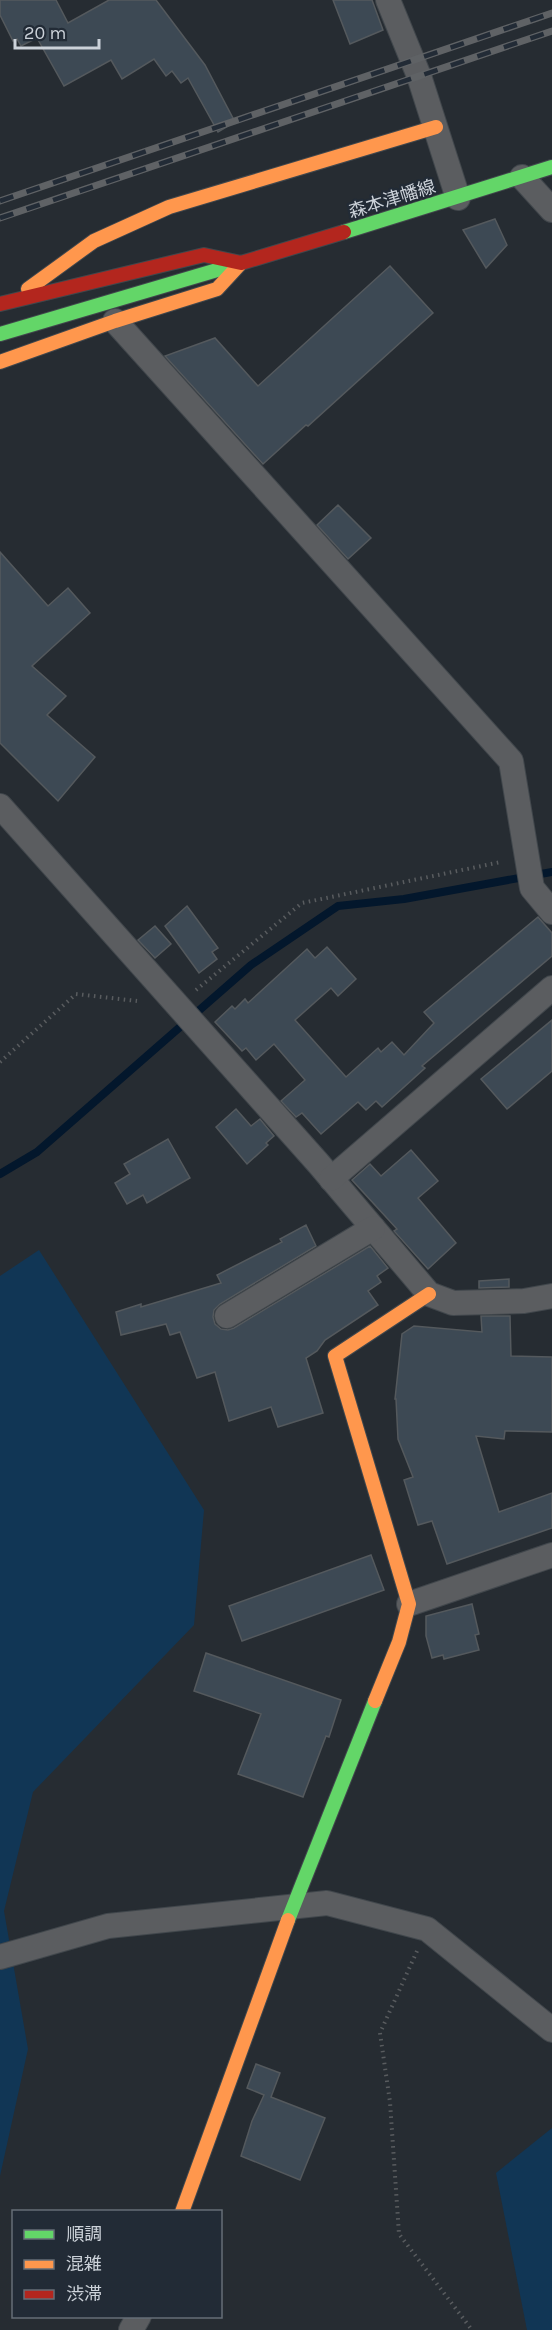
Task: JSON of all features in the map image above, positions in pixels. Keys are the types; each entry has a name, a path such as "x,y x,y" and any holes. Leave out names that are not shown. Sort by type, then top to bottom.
{"main road":[{"path":"3,303 41,281 94,241 170,207 436,127"},
{"name":"森本津幡線","path":"3,303 204,255 241,263 458,198 552,167"},
{"path":"0,362 115,321 217,289 241,263"},
{"path":"0,334 241,263"},
{"path":"182,2210 293,1905 399,1642 409,1604 335,1356 429,1294"}],"street":[{"path":"388,0 419,76 458,198"},
{"path":"522,177 552,210"},
{"path":"115,321 511,761 532,888 552,912"},
{"path":"0,806 187,1015 429,1294 453,1304 524,1301 552,1296"},
{"path":"331,1179 552,988"},
{"path":"227,1316 373,1228"},
{"path":"409,1604 552,1555"},
{"path":"0,1957 108,1926 327,1903 427,1929 552,2030"}],"path":[{"path":"0,1062 76,994 187,1015 302,903 528,868"},
{"path":"427,1929 380,2033 390,2102 399,2234 471,2330"}],"shaded area":[{"path":"39,1250 204,1510 194,1625 33,1792 4,1911 28,2049 0,2176 0,1276"},
{"path":"552,2128 552,2330 527,2330 496,2173"}],"building":[{"path":"0,0 56,0 68,23 109,0 156,0 205,65 235,122 218,132 188,78 181,83 172,71 166,76 154,59 122,79 111,60 64,86 37,38 21,46 17,39 13,41 0,15"},
{"path":"333,0 372,0 383,30 350,44"},
{"path":"495,219 507,245 486,268 463,230"},
{"path":"390,266 433,313 263,464 165,356 215,338 258,386"},
{"path":"338,505 371,538 348,559 317,525"},
{"path":"0,552 48,606 68,588 90,613 32,666 66,696 47,715 95,757 58,801 0,743"},
{"path":"187,906 218,948 212,952 217,959 199,973 165,926"},
{"path":"538,917 552,933 552,956 422,1066 425,1068 382,1107 376,1101 366,1110 358,1102 321,1134 302,1113 296,1117 281,1101 305,1080 274,1044 256,1060 246,1048 242,1051 215,1022 232,1006 235,1009 245,999 248,1003 307,949 315,958 327,947 356,979 338,996 331,988 295,1020 346,1077 378,1048 381,1052 392,1042 404,1055 434,1023 424,1012"},
{"path":"155,926 171,944 155,958 138,940"},
{"path":"552,1020 552,1071 507,1109 481,1079"},
{"path":"236,1109 251,1126 260,1119 274,1136 266,1143 268,1145 247,1164 216,1127"},
{"path":"168,1139 190,1178 147,1203 143,1195 127,1204 115,1183 130,1174 124,1164"},
{"path":"411,1150 438,1181 418,1198 456,1243 428,1269 394,1231 397,1229 352,1180 370,1164 381,1176"},
{"path":"306,1225 316,1246 220,1304 214,1310 213,1317 215,1324 221,1329 234,1328 370,1246 388,1268 377,1276 381,1282 368,1291 378,1305 325,1340 317,1351 306,1358 323,1413 278,1427 271,1407 229,1421 215,1372 197,1378 180,1332 170,1335 166,1324 121,1335 116,1312 141,1304 141,1307 221,1283 217,1275 282,1242 280,1239"},
{"path":"509,1279 509,1287 479,1288 479,1281"},
{"path":"481,1316 510,1316 511,1356 552,1357 552,1432 505,1431 504,1439 476,1436 499,1512 552,1493 552,1528 447,1564 432,1521 418,1525 404,1480 413,1477 398,1439 395,1399 402,1334 414,1326 482,1332"},
{"path":"371,1555 384,1590 242,1641 229,1606"},
{"path":"472,1604 479,1634 475,1635 479,1650 444,1659 443,1655 432,1658 426,1636 426,1616"},
{"path":"206,1653 341,1700 329,1737 326,1736 303,1797 238,1774 261,1714 194,1691"},
{"path":"256,2064 280,2073 271,2097 325,2118 300,2180 241,2156 252,2121 264,2095 247,2088"}],"waterway":[{"path":"0,1174 37,1152 251,965 338,906 404,899 552,872"}],"railway":[{"path":"0,201 552,13"},
{"path":"0,218 552,31"}],"traffic: fast":[{"path":"344,232 552,167"},
{"path":"0,334 241,263"},
{"path":"288,1920 375,1701"}],"traffic: slow":[{"path":"28,289 94,241 169,207 436,127"},
{"path":"0,362 115,321 217,289 241,263"},
{"path":"375,1701 399,1642 409,1604 335,1356 429,1294"},
{"path":"183,2210 288,1920"}],"traffic: jam":[{"path":"0,304 204,255 241,263 344,232"}]}
